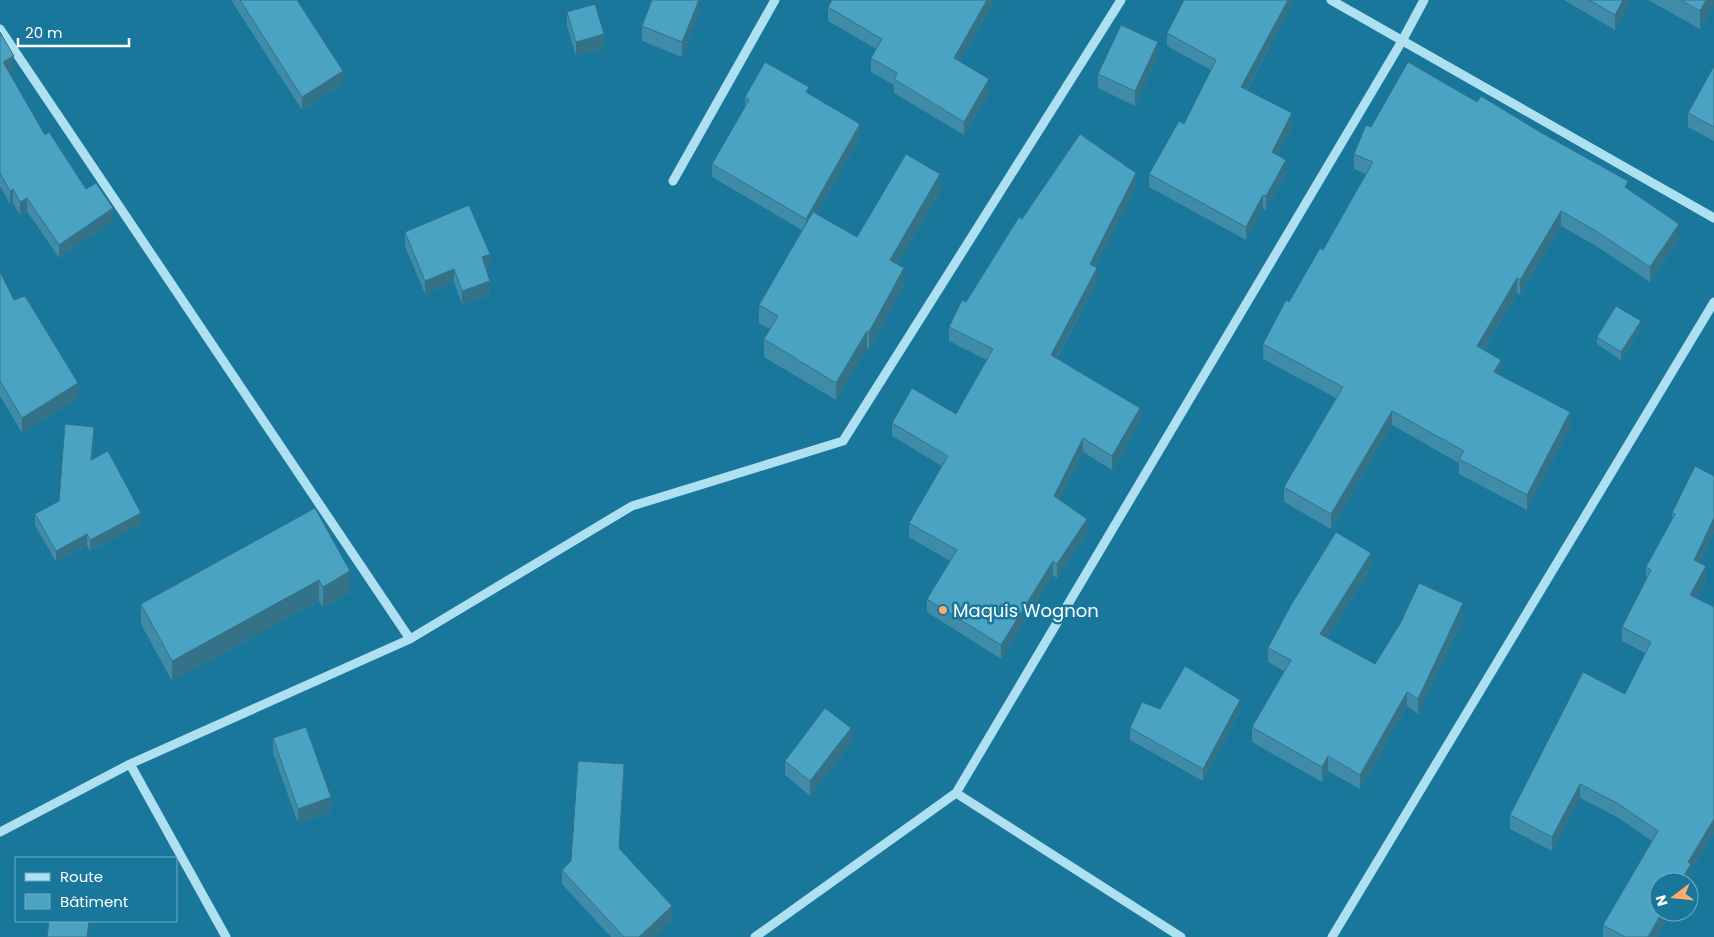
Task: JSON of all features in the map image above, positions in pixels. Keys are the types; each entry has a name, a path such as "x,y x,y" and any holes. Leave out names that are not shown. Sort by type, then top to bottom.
{"street":[{"path":"673,181 776,0"},
{"path":"0,832 130,764 410,639 632,506 843,441 1121,0"},
{"path":"1331,0 1714,218"},
{"path":"756,937 956,793 1402,41 1424,0"},
{"path":"0,29 410,639"},
{"path":"1332,937 1714,302"},
{"path":"130,764 226,937"},
{"path":"956,793 1180,937"}],"building":[{"path":"240,0 297,0 343,71 302,97"},
{"path":"652,0 699,0 682,42 642,26"},
{"path":"832,0 987,0 954,58 989,79 964,122 894,79 897,73 871,58 882,39 828,7"},
{"path":"1184,0 1288,0 1241,87 1292,113 1272,152 1286,160 1266,196 1263,195 1246,227 1149,174 1179,121 1184,124 1216,60 1167,33"},
{"path":"1589,0 1623,0 1615,15"},
{"path":"1681,0 1706,0 1700,11"},
{"path":"595,4 604,34 576,42 567,12"},
{"path":"1121,25 1158,42 1135,91 1098,74"},
{"path":"0,32 14,56 3,62 45,135 49,132 86,189 96,183 113,208 59,245 27,198 20,202 13,189 10,191 0,173"},
{"path":"765,62 809,87 806,92 860,124 806,219 712,164 749,100 745,97"},
{"path":"1408,62 1477,102 1481,96 1540,132 1628,181 1625,187 1679,224 1650,267 1596,231 1561,211 1520,280 1517,278 1477,346 1501,360 1494,372 1570,412 1527,495 1459,459 1464,451 1392,411 1331,514 1284,487 1343,387 1263,344 1286,300 1289,302 1320,248 1323,250 1373,162 1354,154 1366,125 1371,127"},
{"path":"1714,66 1714,127 1688,113"},
{"path":"1080,134 1136,173 1090,264 1097,268 1051,355 1140,408 1112,456 1083,438 1054,496 1087,519 1057,564 1053,561 1001,645 927,599 957,550 909,523 948,456 892,423 912,388 956,414 993,349 949,327 962,300 966,302 1019,217 1022,219"},
{"path":"906,154 940,174 890,260 904,268 869,332 867,331 836,383 764,339 778,316 759,305 813,212 857,237"},
{"path":"469,205 490,254 482,257 490,281 462,291 454,269 425,281 405,232"},
{"path":"0,272 14,300 25,296 78,383 22,418 0,381"},
{"path":"1616,306 1641,321 1621,352 1597,337"},
{"path":"65,424 94,427 91,460 108,451 141,513 90,540 87,534 56,551 35,514 59,501"},
{"path":"1695,466 1714,476 1714,518 1694,560 1706,566 1690,595 1714,607 1714,819 1688,862 1691,864 1686,872 1649,872 1649,922 1656,922 1648,937 1625,937 1603,925 1658,831 1617,803 1580,784 1552,837 1510,815 1583,672 1625,694 1651,642 1622,627 1651,570 1646,567 1675,514 1672,513"},
{"path":"315,508 350,571 323,587 319,580 172,661 141,604"},
{"path":"1336,532 1371,553 1320,634 1375,664 1401,622 1419,583 1463,603 1418,699 1407,692 1360,775 1328,756 1322,767 1252,727 1291,660 1268,648 1291,605"},
{"path":"1185,666 1240,700 1203,769 1130,728 1142,702 1160,709"},
{"path":"825,708 851,728 810,781 785,761"},
{"path":"306,727 331,797 298,809 273,738"},
{"path":"578,761 624,764 619,848 672,906 639,937 624,937 562,870 571,861"},
{"path":"49,922 89,922 87,937 47,937"}],"place":[{"name":"Maquis Wognon","path":"943,610"}]}
